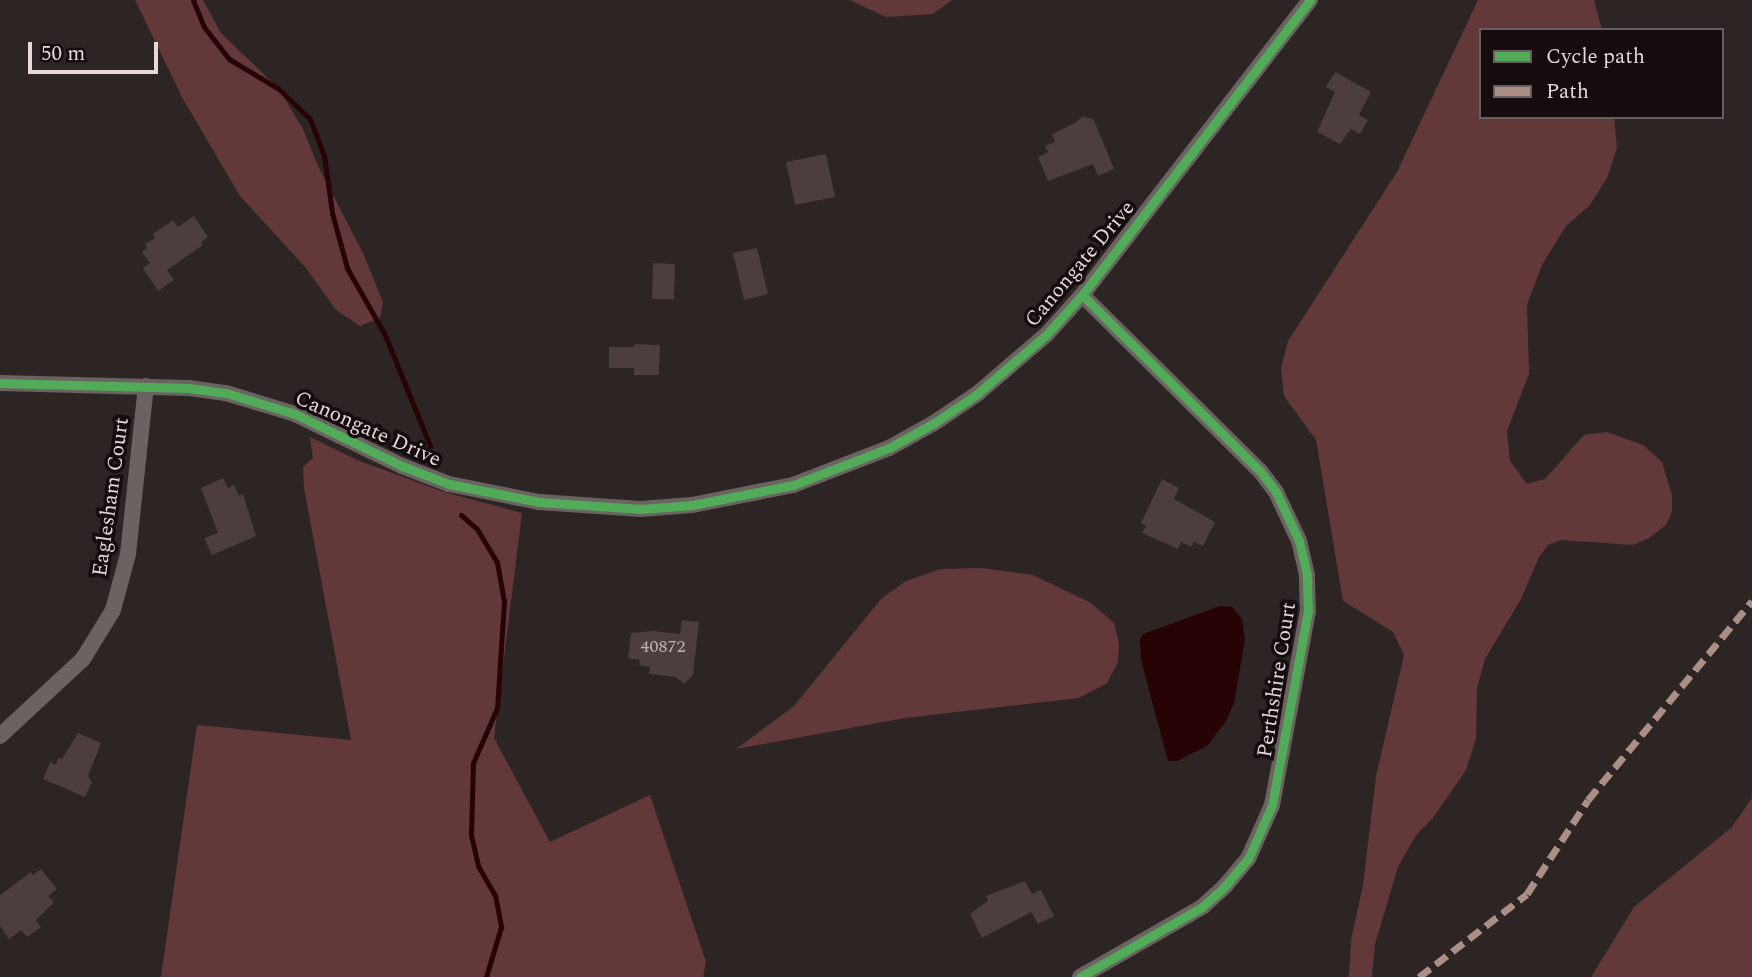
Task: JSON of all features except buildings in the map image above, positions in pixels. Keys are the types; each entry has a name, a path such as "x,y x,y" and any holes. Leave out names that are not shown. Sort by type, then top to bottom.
{"street":[{"name":"Canongate Drive","path":"0,383 189,388 262,402 295,414 402,466 475,490 590,508 692,505 793,485 889,448 934,423 988,386 1047,334 1082,295 1310,0"},
{"name":"Perthshire Court","path":"1080,977 1202,907 1248,859 1272,805 1308,611 1304,558 1293,524 1276,492 1260,471 1082,295"},
{"name":"Eaglesham Court","path":"0,736 83,659 113,610 128,554 146,386"}],"shaded area":[{"path":"135,0 203,0 221,33 279,89 303,129 318,166 363,253 383,302 380,318 360,326 336,310 306,268 240,196 183,99"},
{"path":"850,0 952,0 933,14 886,17"},
{"path":"1478,0 1594,0 1601,28 1479,28 1479,119 1614,119 1617,148 1607,178 1590,205 1566,226 1542,265 1527,305 1529,374 1507,431 1510,461 1527,484 1545,479 1584,435 1607,432 1643,445 1662,462 1672,495 1672,512 1666,525 1649,538 1633,545 1561,540 1548,545 1539,557 1521,599 1485,659 1477,688 1476,739 1466,770 1433,818 1416,835 1398,867 1375,944 1372,977 1349,977 1351,940 1363,885 1376,776 1404,655 1393,632 1343,601 1316,440 1284,396 1281,368 1288,341 1397,172"},
{"path":"310,437 357,460 441,491 522,513 494,738 550,842 650,795 706,962 703,977 161,977 197,725 351,740 304,488 303,467 313,458"},
{"path":"982,568 1033,575 1091,603 1114,623 1119,643 1118,662 1107,683 1079,698 905,718 736,749 794,706 881,599 906,581 941,569"},
{"path":"1220,606 1232,607 1242,619 1245,640 1234,703 1226,721 1207,746 1177,761 1168,761 1141,660 1140,640 1143,634"},
{"path":"1752,798 1752,977 1591,977 1634,907 1731,828"}],"waterway":[{"path":"193,0 204,27 229,59 279,89 310,119 324,155 332,213 347,268 385,335 430,446"},
{"path":"461,515 477,529 497,562 504,601 497,708 473,763 471,835 478,866 495,895 501,927 486,977"}],"marked path":[{"path":"1419,977 1527,894 1588,800 1752,601"}],"cycle path":[{"path":"0,383 189,388 226,393 295,414 402,466 449,484 539,502 641,509 692,505 793,485 889,448 934,423 977,394 1047,334 1082,295 1310,0"},
{"path":"1080,977 1202,907 1248,859 1272,805 1308,611 1307,575 1299,541 1276,492 1260,471 1082,295"}]}
